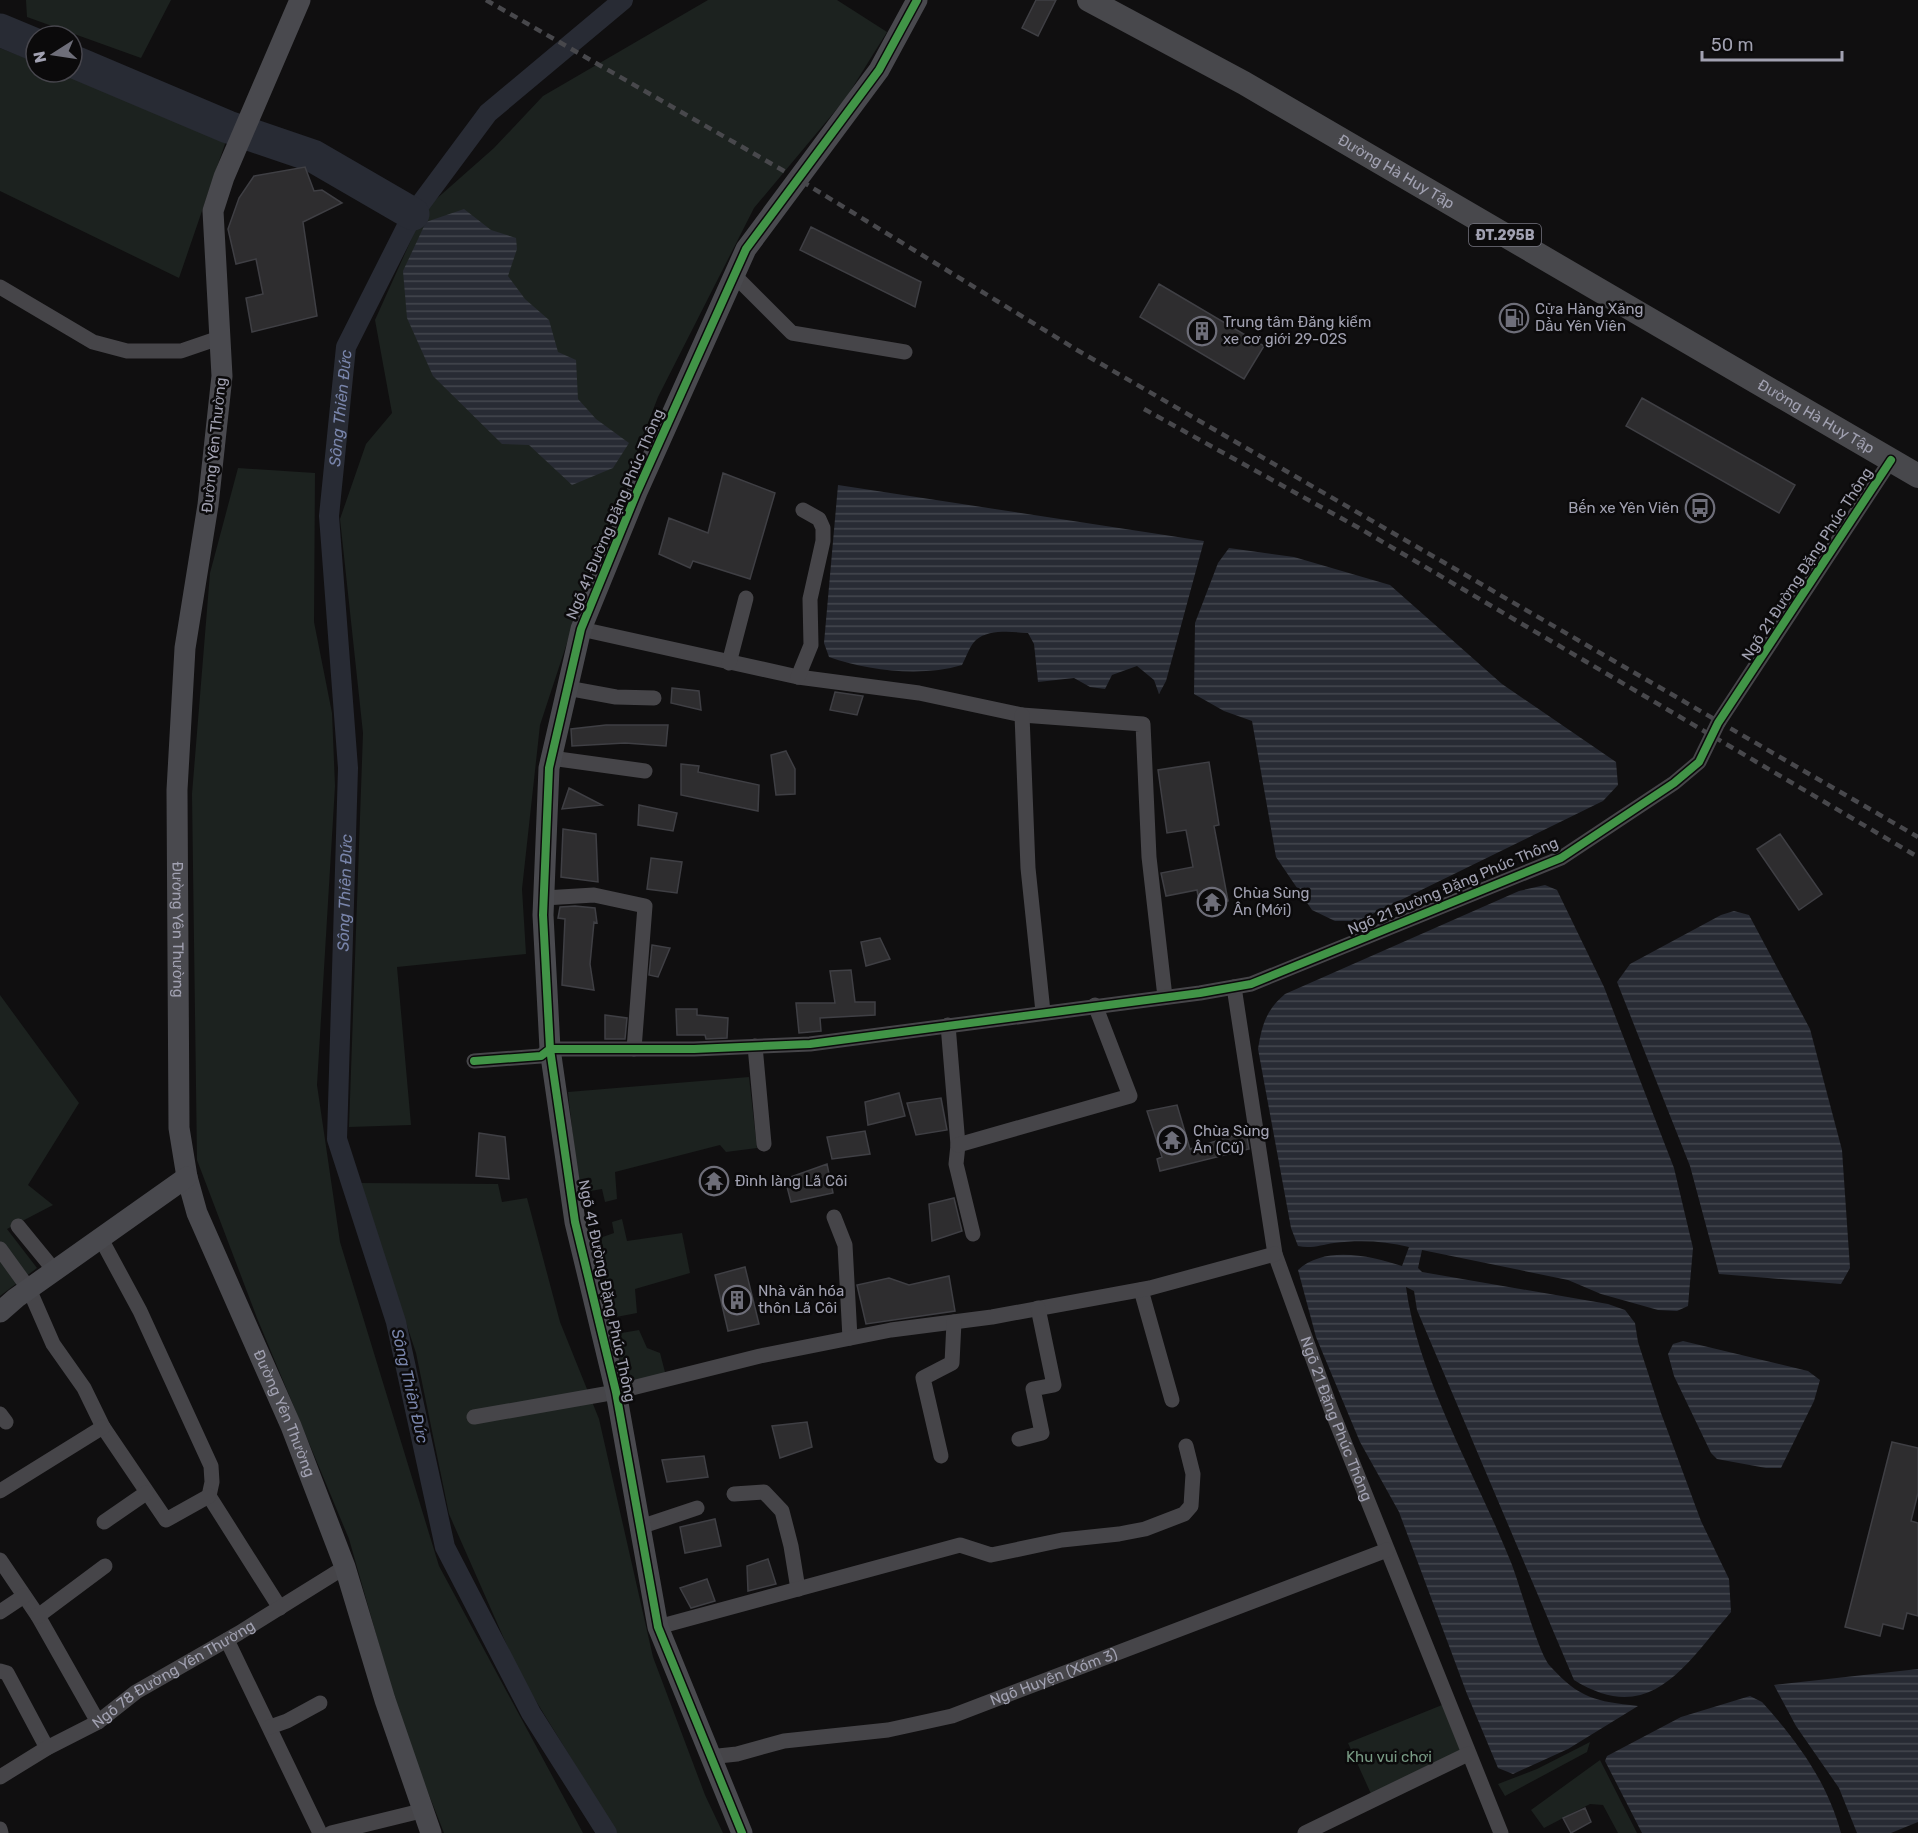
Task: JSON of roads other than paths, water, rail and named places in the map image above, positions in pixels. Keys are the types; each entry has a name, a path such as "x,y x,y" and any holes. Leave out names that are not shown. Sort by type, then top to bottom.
{"main road":[{"name":"Đường Yên Thường","path":"300,0 238,143 213,212 222,376 208,505 185,648 177,790 179,1128 187,1177 197,1213 291,1425 345,1567 385,1700 425,1810 431,1833"},
{"name":"Ngõ 41 Đường Đặng Phúc Thông","path":"742,1833 709,1757 658,1627 616,1392 575,1222 550,1049 544,898 551,758 581,629 637,492 746,249 879,70 917,0"},
{"name":"Đường Hà Huy Tập","path":"1089,0 1114,6 1918,476"},
{"path":"0,1312 29,1288 187,1177"}],"street":[{"path":"734,275 792,333 904,352"},
{"path":"0,287 93,342 127,351 181,351 219,338"},
{"name":"Ngõ 21 Đường Đặng Phúc Thông","path":"474,1061 541,1056 550,1049 810,1044 1251,984 1561,858 1674,783 1699,762 1718,723 1892,460"},
{"path":"798,676 811,645 810,599 823,541 823,528 819,519 803,510"},
{"path":"729,663 746,598"},
{"path":"581,629 729,663 798,676 920,693 1022,716 1143,724 1149,857 1166,997"},
{"path":"567,688 616,697 654,698"},
{"path":"1022,716 1028,868 1043,1012"},
{"path":"551,758 645,771"},
{"path":"544,898 594,895 645,906 634,1049"},
{"name":"Ngõ 21 Đặng Phúc Thông","path":"1234,987 1275,1254 1331,1409 1501,1833"},
{"path":"958,1145 1130,1096 1095,1005"},
{"path":"948,1025 958,1145 956,1164 973,1234"},
{"path":"755,1046 764,1144"},
{"path":"834,1217 845,1245 850,1338"},
{"path":"18,1226 54,1270"},
{"path":"100,1237 140,1311 212,1466 209,1496 280,1608"},
{"path":"0,1249 29,1288 53,1344 84,1388 104,1427 166,1520 209,1496"},
{"path":"474,1417 616,1392 760,1356 850,1338 1141,1290 1275,1254"},
{"path":"1141,1290 1172,1400"},
{"path":"1019,1439 1042,1433 1033,1389 1054,1385 1038,1308"},
{"path":"941,1456 922,1378 952,1363 954,1322"},
{"path":"0,1491 104,1427"},
{"path":"658,1627 960,1545 991,1555 1062,1540 1145,1529 1184,1514 1191,1506 1194,1491 1193,1474 1186,1446"},
{"path":"104,1522 146,1492"},
{"path":"734,1494 764,1492 782,1511 798,1589"},
{"path":"640,1527 697,1508"},
{"name":"Ngõ Huyện (Xóm 3)","path":"709,1757 737,1754 784,1741 888,1730 952,1716 1387,1550"},
{"path":"0,1560 38,1616 98,1722"},
{"path":"38,1616 105,1566"},
{"name":"Ngõ 78 Đường Yên Thường","path":"0,1777 47,1748 98,1722 136,1692 227,1640 345,1567"},
{"path":"0,1612 24,1596"},
{"path":"227,1640 320,1833"},
{"path":"0,1671 7,1673 47,1748"},
{"path":"270,1727 320,1702"},
{"path":"1305,1833 1468,1754"},
{"path":"331,1833 425,1810"}],"waterway":[{"name":"Sông Thiên Đức","path":"607,1833 531,1713 445,1547 396,1322 337,1139 348,768 329,516 346,347 413,214 488,113 623,0"},
{"path":"0,30 24,40"},
{"path":"84,66 228,127 313,156 413,214"}],"railway":[{"path":"486,0 798,179 1077,350 1918,837"},
{"path":"1144,409 1359,528 1918,857"}],"place":[{"name":"Cửa Hàng Xăng Dầu Yên Viên","path":"1514,318"},
{"name":"Trung tâm Đăng kiểm xe cơ giới 29-02S","path":"1202,331"},
{"name":"Bến xe Yên Viên","path":"1700,508"},
{"name":"Chùa Sùng Ân (Mới)","path":"1212,902"},
{"name":"Chùa Sùng Ân (Cũ)","path":"1172,1140"},
{"name":"Đình làng Lã Côi","path":"714,1181"},
{"name":"Nhà văn hóa thôn Lã Côi","path":"737,1300"}],"park label":[{"name":"Khu vui chơi","path":"1389,1757"}]}
